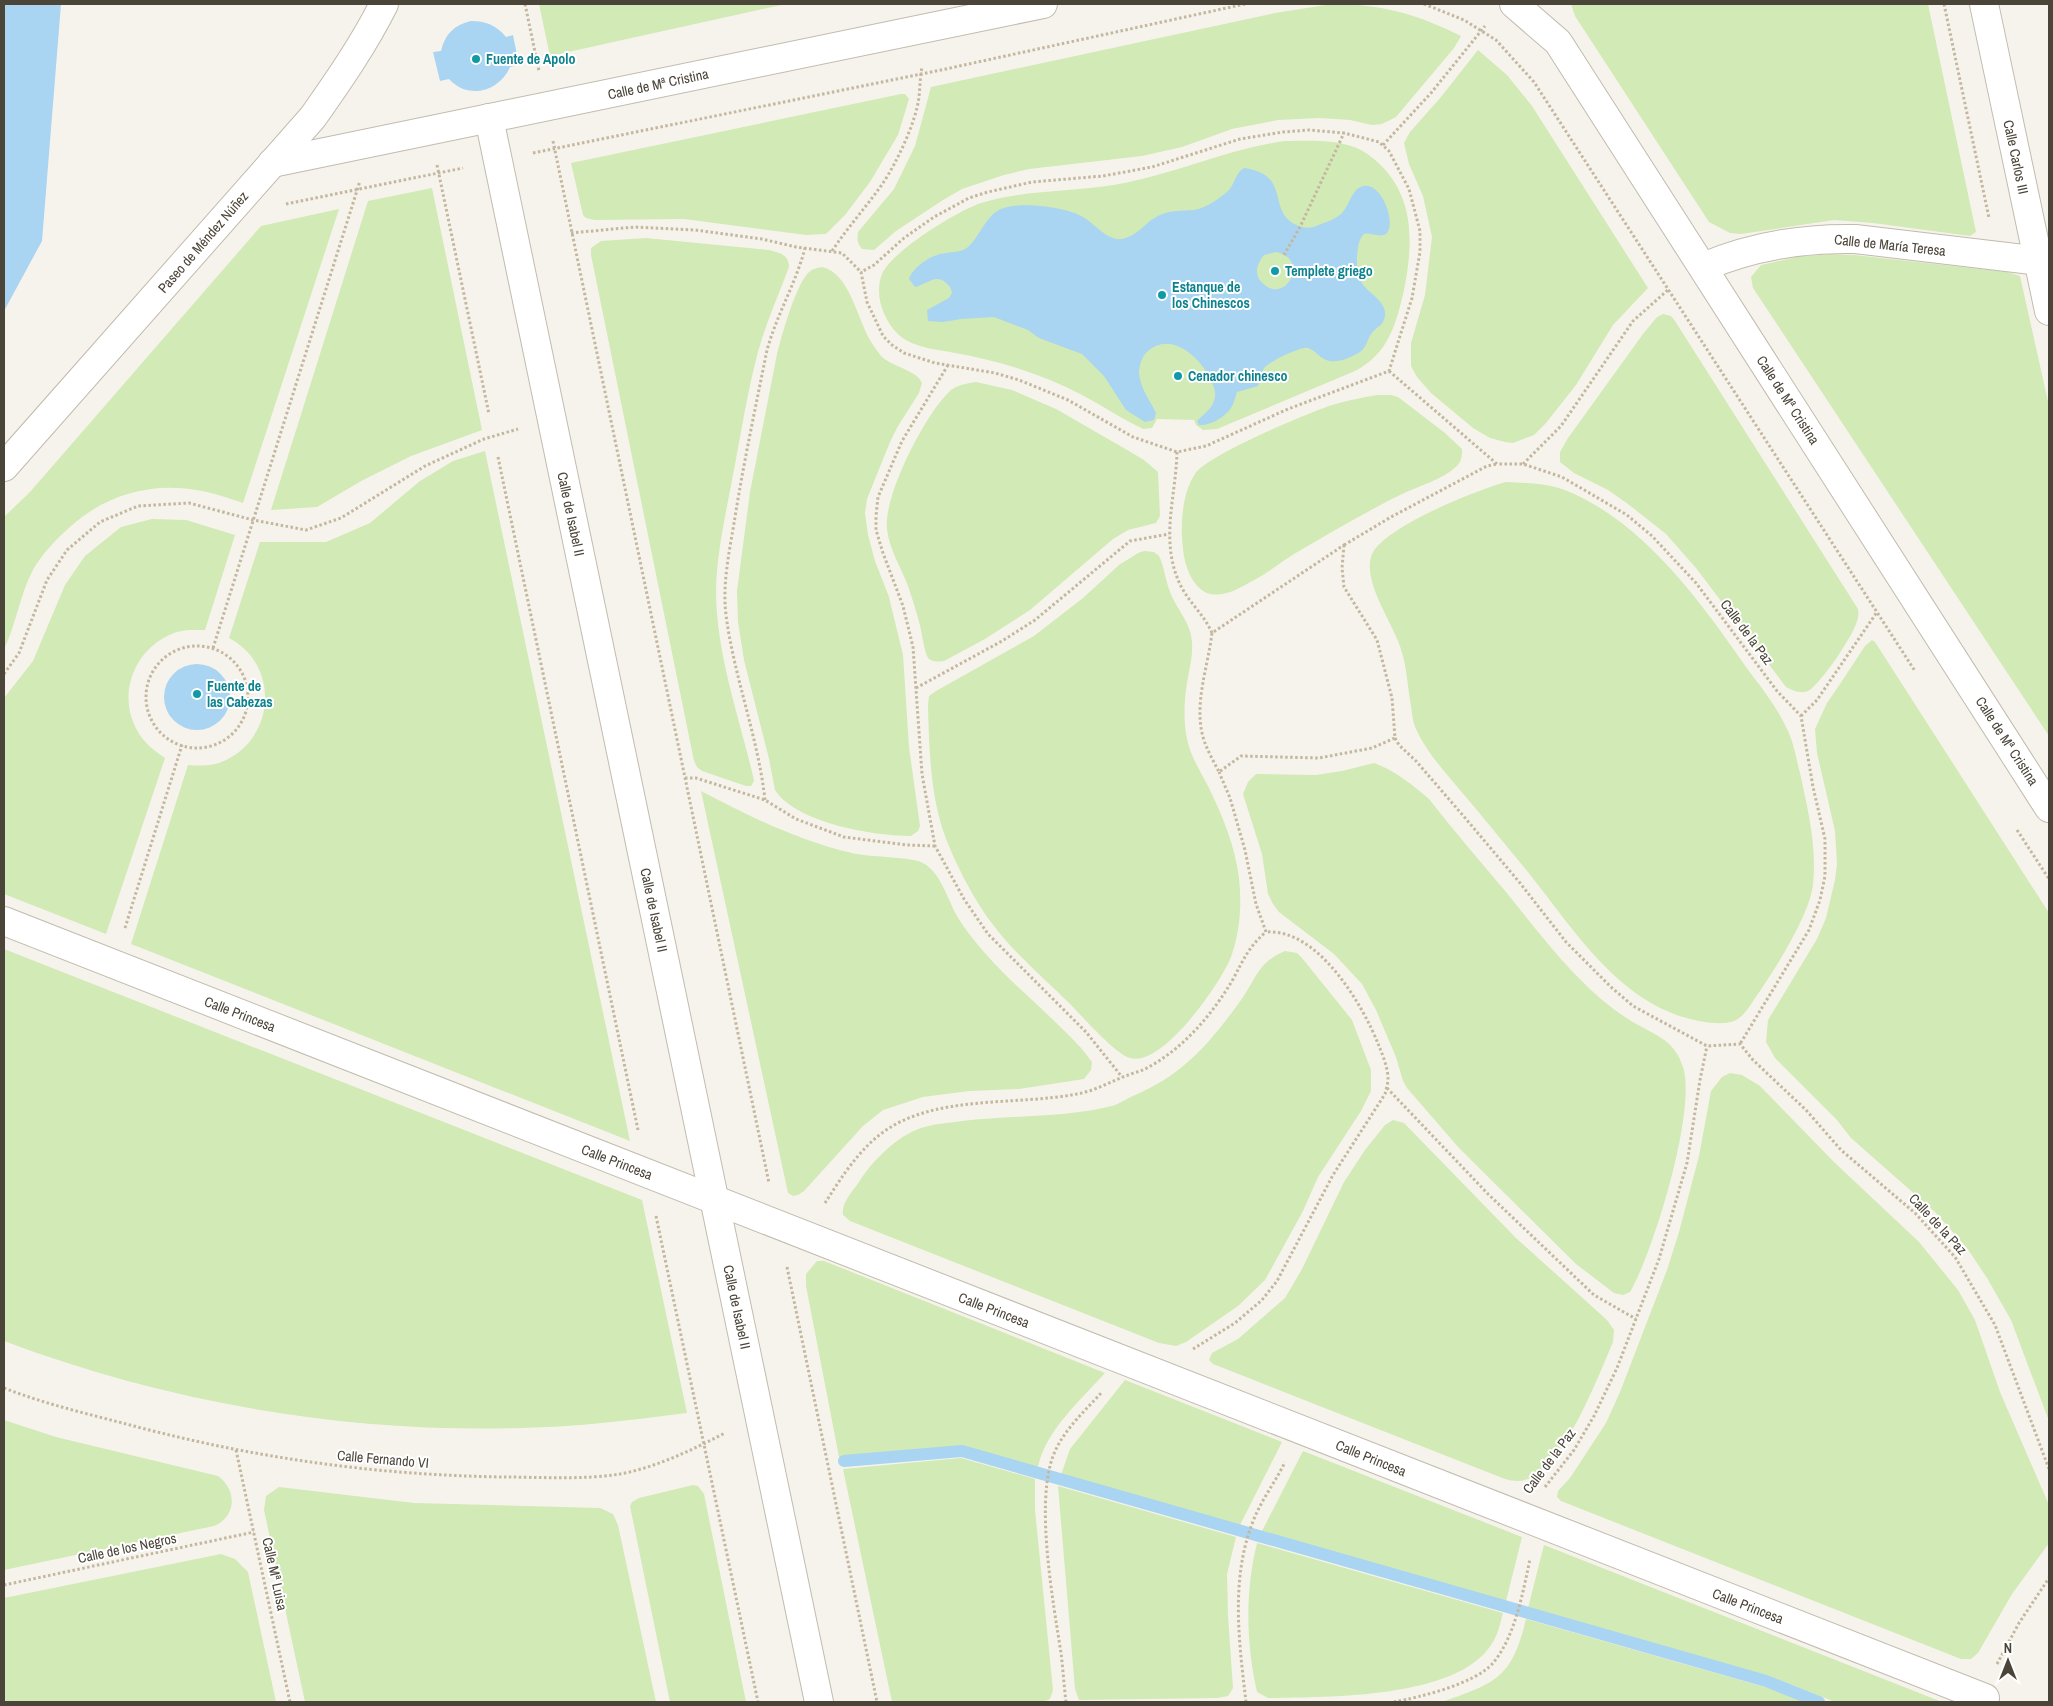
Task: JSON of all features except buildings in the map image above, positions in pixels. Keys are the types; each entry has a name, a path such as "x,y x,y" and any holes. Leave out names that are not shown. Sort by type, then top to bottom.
{"lane":[{"name":"Paseo de Méndez Núñez","path":"4,468 313,117 348,68 370,32 384,4"},
{"name":"Calle de Mª Cristina","path":"272,163 1043,4"},
{"name":"Calle de Mª Cristina","path":"1516,4 1558,42 2049,808"},
{"name":"Calle Carlos III","path":"1984,4 2044,262 2049,310"},
{"name":"Calle de Isabel II","path":"489,118 819,1702"},
{"name":"Calle de María Teresa","path":"1703,267 1756,250 1827,238 1855,239 2044,262"},
{"name":"Calle Princesa","path":"4,922 1985,1698"}],"path":[{"path":"525,4 877,1702"},
{"path":"282,205 1245,4"},
{"path":"1424,4 1464,20 1496,40 1534,82 1920,679"},
{"path":"1383,145 1431,93 1496,13 1516,4"},
{"path":"1944,4 1997,257"},
{"path":"832,251 883,184 894,165 908,132 919,99 923,64 917,30"},
{"path":"430,130 489,414"},
{"path":"861,272 874,265 904,238 934,217 969,198 988,192 1032,182 1103,176 1152,167 1240,139 1309,130 1344,133 1383,145 1388,151 1408,189 1420,231 1420,252 1412,298 1388,371"},
{"path":"1284,255 1300,227 1344,133"},
{"path":"213,648 372,142"},
{"path":"572,233 635,227 686,230 762,238 806,248 842,253 861,272 867,302 883,336 904,353 921,360 995,373 1045,390 1076,405 1134,438 1177,452 1206,446 1288,409 1388,371"},
{"path":"765,800 762,772 737,675 729,633 726,613 727,573 750,434 767,350 773,328 802,262 806,248"},
{"path":"1523,464 1561,426 1633,322 1690,272 1703,267"},
{"path":"948,365 902,441 878,496 876,516 876,530 883,554 901,598 909,624 913,647 922,774 935,846 964,899 988,934 1086,1032 1122,1077"},
{"path":"1388,371 1497,464"},
{"path":"4,674 19,653 47,580 67,550 100,522 138,506 189,503 253,520 306,530 341,518 425,466 484,439 551,419"},
{"path":"1177,452 1177,474 1170,512 1169,544 1178,580 1184,592 1206,620 1212,633 1201,693 1200,714 1202,734 1230,798 1245,850 1256,904 1266,932"},
{"path":"498,457 758,1702"},
{"path":"1212,633 1344,545 1391,517 1487,466 1497,464"},
{"name":"Calle de la Paz","path":"1497,464 1523,464 1535,467 1569,481 1627,515 1652,536 1696,583 1777,691 1801,716"},
{"path":"916,688 1035,620 1130,541 1169,534"},
{"path":"1344,545 1342,568 1344,586 1377,640 1392,698 1395,738 1399,745 1416,761 1466,818 1520,882 1566,942 1587,965 1633,1006 1707,1046 1740,1044 1809,930 1820,900 1825,876 1825,839 1813,787 1801,716 1816,700 1876,612 1905,582"},
{"path":"192,646 213,648 231,658 244,676 248,696 244,717 232,735 213,745 192,748 182,745 163,736 156,727 147,708 147,686 155,667 171,653 192,646"},
{"path":"1219,772 1241,756 1319,758 1372,748 1395,738"},
{"path":"113,965 182,745"},
{"path":"685,778 696,778 765,800 796,819 844,837 907,845 935,846"},
{"path":"2017,829 2049,879"},
{"path":"805,1236 842,1177 857,1157 882,1133 906,1118 929,1110 1005,1100 1078,1094 1144,1070 1163,1058 1190,1036 1221,998 1253,943 1266,932 1292,936 1325,961 1342,979 1357,1000 1384,1060 1388,1079 1385,1094 1334,1175 1277,1281 1262,1300 1235,1323 1189,1352 1166,1378"},
{"name":"Calle de la Paz","path":"1740,1044 1753,1060 1806,1110 1841,1150 1915,1213 1955,1257 1995,1326 2049,1469"},
{"name":"Calle de la Paz","path":"1521,1517 1574,1450 1587,1429 1617,1368 1659,1259 1678,1196 1687,1163 1707,1046"},
{"path":"1386,1087 1488,1194 1587,1288 1636,1319"},
{"path":"1066,1702 1050,1567 1046,1489 1052,1459 1068,1430 1128,1362"},
{"name":"Calle Fernando VI","path":"4,1388 111,1420 236,1450 362,1470 441,1475 537,1477 619,1474 666,1460 732,1430 761,1421"},
{"path":"1246,1702 1238,1614 1239,1588 1244,1554 1254,1520 1300,1430"},
{"name":"Calle Mª Luisa","path":"236,1450 290,1702"},
{"name":"Calle de los Negros","path":"4,1585 254,1532"},
{"path":"1985,1698 1997,1665 2019,1623 2049,1578"},
{"path":"1394,1702 1451,1687 1477,1675 1492,1664 1508,1639 1520,1598"}],"green space":[{"path":"539,4 786,4 550,56"},
{"path":"1332,4 1383,8 1414,16 1461,36 1454,48 1396,117 1382,124 1372,125 1350,120 1319,118 1278,120 1232,129 1182,147 1142,156 1029,169 962,189 896,231 874,250 862,249 859,245 858,232 894,189 915,146 931,87 1275,13"},
{"path":"1571,4 1928,4 1976,232 1970,236 1873,223 1834,220 1741,234 1730,233 1709,222 1575,16"},
{"path":"1478,50 1507,75 1532,106 1648,288 1613,325 1576,385 1546,423 1534,435 1513,443 1490,438 1473,428 1431,393 1417,377 1411,366 1411,343 1425,295 1432,237 1423,196 1409,164 1404,143 1410,132 1441,97"},
{"path":"905,94 909,99 898,135 870,182 845,215 826,234 806,235 684,219 594,220 583,215 571,163"},
{"path":"1285,141 1341,143 1361,150 1385,169 1396,184 1403,200 1408,217 1410,235 1407,271 1398,315 1383,347 1366,364 1355,371 1217,429 1203,430 1196,425 1194,420 1157,419 1152,428 1143,429 1067,387 1020,369 910,342 898,334 884,314 879,290 882,274 888,265 898,254 926,233 970,207 999,198 1018,195 1092,188 1129,182 1226,154"},
{"path":"432,188 482,430 411,456 363,480 317,507 271,510 368,201"},
{"path":"339,209 243,503 202,491 161,488 128,494 97,507 83,516 65,532 49,547 36,564 4,649 4,517 30,492 261,226"},
{"path":"646,238 769,250 783,255 789,263 758,352 722,534 716,579 720,640 724,663 753,776 754,781 751,786 702,771 694,761 591,255 591,248 601,241"},
{"path":"1830,254 2007,272 2020,276 2049,406 2049,736 1753,288 1751,277 1761,265 1801,256"},
{"path":"822,267 831,271 846,287 870,340 881,356 915,375 922,383 919,393 890,442 867,499 865,513 868,535 875,561 889,597 903,655 909,747 920,826 918,831 911,836 857,830 818,819 800,811 785,801 775,790 744,660 738,622 737,591 750,492 777,354 798,289 808,273"},
{"path":"1663,314 1671,316 1675,321 1858,609 1857,620 1848,639 1827,671 1808,691 1797,692 1786,687 1696,568 1666,534 1608,490 1574,473 1560,462 1560,452 1568,438 1643,334 1657,317"},
{"path":"976,382 1012,390 1056,409 1144,460 1158,472 1160,516 1156,523 1128,530 1113,539 1030,610 985,639 944,661 936,662 927,656 911,595 890,544 887,529 888,514 892,496 908,455 930,416 951,390"},
{"path":"1377,395 1398,397 1445,433 1462,449 1461,460 1457,466 1437,479 1400,495 1346,524 1238,589 1220,594 1207,593 1201,590 1189,574 1182,539 1183,510 1187,490 1195,474 1217,457 1279,426 1329,406"},
{"path":"485,451 630,1141 131,944 188,765 215,764 238,753 252,739 261,722 265,704 264,685 258,667 246,651 229,638 260,542 326,542 370,523 420,481 453,461"},
{"path":"1506,482 1548,485 1572,493 1599,507 1648,545 1691,592 1710,617 1768,697 1789,734 1800,773 1811,828 1814,870 1811,896 1799,924 1767,980 1743,1015 1732,1022 1699,1021 1669,1012 1642,998 1618,979 1596,957 1438,764 1416,729 1403,655 1374,588 1370,567 1371,557 1378,546 1409,523 1452,502"},
{"path":"152,519 186,520 235,535 205,630 178,632 159,641 147,651 138,663 132,677 129,692 129,708 134,723 144,741 165,758 106,934 4,894 4,698 33,661 65,585 85,556 121,527"},
{"path":"1144,551 1154,552 1159,556 1172,596 1191,636 1192,653 1185,705 1186,736 1192,755 1228,832 1239,878 1240,908 1238,928 1231,957 1216,985 1203,1003 1189,1021 1158,1050 1143,1058 1130,1058 1108,1043 1031,967 986,916 971,891 950,849 937,810 931,765 928,705 929,696 936,691 1034,636 1083,598 1119,565"},
{"path":"1872,640 2049,913 2049,1421 2011,1320 1967,1248 1935,1212 1851,1138 1837,1120 1775,1058 1766,1042 1768,1020 1817,939 1826,918 1835,880 1837,864 1835,831 1817,753 1815,729 1827,703 1865,646"},
{"path":"1374,763 1403,778 1429,799 1551,948 1575,974 1601,999 1631,1021 1667,1042 1680,1059 1686,1087 1684,1115 1678,1147 1661,1215 1630,1292 1623,1295 1614,1293 1576,1264 1459,1148 1407,1088 1376,1010 1362,984 1334,954 1279,912 1268,894 1262,854 1243,794 1248,782 1256,774 1316,775"},
{"path":"701,791 756,818 813,842 859,854 918,861 929,867 939,879 957,916 970,935 1000,969 1082,1049 1092,1062 1091,1070 1084,1079 1019,1089 969,1091 923,1097 883,1110 863,1126 804,1191 793,1196 788,1193"},
{"path":"4,949 642,1200 687,1413 584,1425 521,1428 389,1425 324,1419 258,1410 194,1397 66,1363 4,1341"},
{"path":"1285,951 1297,953 1302,958 1352,1020 1371,1070 1371,1091 1361,1111 1318,1177 1303,1211 1265,1280 1238,1306 1186,1342 1176,1346 1159,1343 850,1221 843,1215 844,1206 848,1198 871,1166 894,1143 921,1128 962,1121 1094,1110 1112,1106 1151,1088 1181,1068 1206,1044 1241,1000 1263,966"},
{"path":"1730,1073 1742,1075 1760,1086 1834,1162 1919,1242 1958,1290 1975,1320 2000,1392 2049,1505 2049,1543 2012,1594 1978,1653 1971,1659 1961,1659 1561,1501 1557,1497 1558,1491 1570,1478 1606,1423 1620,1392 1667,1270 1679,1232 1699,1156 1711,1091 1722,1077"},
{"path":"1393,1120 1404,1123 1516,1238 1607,1320 1614,1330 1613,1342 1607,1357 1570,1435 1546,1467 1527,1479 1516,1481 1505,1479 1213,1364 1209,1360 1212,1353 1238,1339 1285,1298 1302,1269 1344,1182 1365,1150 1385,1125"},
{"path":"817,1261 824,1261 1105,1373 1075,1405 1056,1429 1048,1441 1038,1467 961,1446 839,1457 806,1286 806,1274"},
{"path":"1125,1380 1282,1442 1240,1525 1061,1475 1070,1449"},
{"path":"4,1420 56,1437 218,1476 229,1488 232,1502 230,1509 222,1522 214,1526 4,1570"},
{"path":"1303,1451 1522,1537 1506,1601 1262,1531"},
{"path":"961,1458 1035,1479 1035,1510 1053,1690 1050,1699 1043,1702 892,1702 843,1469"},
{"path":"693,1485 698,1486 704,1494 746,1702 670,1702 630,1506 632,1502 639,1498"},
{"path":"1058,1486 1236,1537 1227,1574 1233,1688 1228,1696 1217,1698 1079,1700 1075,1689"},
{"path":"279,1487 414,1503 600,1508 613,1514 618,1525 656,1702 305,1702 264,1510 266,1496"},
{"path":"1257,1543 1503,1613 1497,1633 1491,1645 1474,1663 1450,1676 1420,1685 1355,1695 1268,1698 1257,1692 1249,1636 1250,1580"},
{"path":"1544,1545 1942,1702 1835,1702 1772,1677 1528,1608"},
{"path":"221,1554 235,1559 248,1572 276,1702 4,1702 4,1598"},
{"path":"1526,1619 1768,1688 1805,1702 1442,1702 1476,1689 1499,1676 1515,1654"}],"water":[{"path":"4,4 61,4 42,241 4,311"},
{"name":"Fuente de Apolo","path":"471,21 490,24 506,37 513,35 519,65 510,67 505,76 491,87 474,91 465,90 449,79 440,81 433,52 441,51 451,31"},
{"name":"Estanque de los Chinescos","path":"1244,168 1260,172 1269,179 1284,214 1290,222 1305,228 1316,226 1339,216 1344,211 1353,194 1360,187 1371,187 1377,191 1382,197 1389,214 1389,229 1384,235 1364,234 1359,244 1357,265 1361,282 1382,304 1385,315 1383,322 1370,335 1362,350 1347,358 1338,361 1328,361 1310,349 1304,348 1272,362 1264,368 1258,386 1237,392 1231,408 1225,415 1208,424 1199,425 1197,421 1213,404 1214,388 1210,378 1199,362 1183,349 1174,345 1164,344 1155,346 1143,357 1139,368 1140,380 1156,413 1154,420 1145,422 1126,410 1104,376 1082,354 1039,338 1028,330 994,317 943,322 928,321 927,310 949,298 952,293 951,288 938,279 915,287 909,279 920,264 933,256 960,251 968,247 989,218 1001,209 1019,205 1031,205 1066,210 1083,217 1111,237 1122,239 1133,235 1150,221 1164,213 1194,210 1211,203 1230,189","holes":["1276,252 1286,256 1292,262 1292,277 1281,288 1274,289 1266,286 1258,278 1257,274 1258,265 1262,257"]},
{"name":"Fuente de las Cabezas","path":"190,664 204,664 216,669 225,678 230,690 228,710 221,721 204,730 190,730 178,725 169,716 164,704 164,690 169,678 178,669"}],"waterway":[{"path":"844,1461 962,1451 1766,1681 1819,1702"}],"place":[{"name":"Fuente de Apolo","path":"476,59"},
{"name":"Templete griego","path":"1275,271"},
{"name":"Estanque de los Chinescos","path":"1162,295"},
{"name":"Cenador chinesco","path":"1178,376"},
{"name":"Fuente de las Cabezas","path":"197,694"}]}
